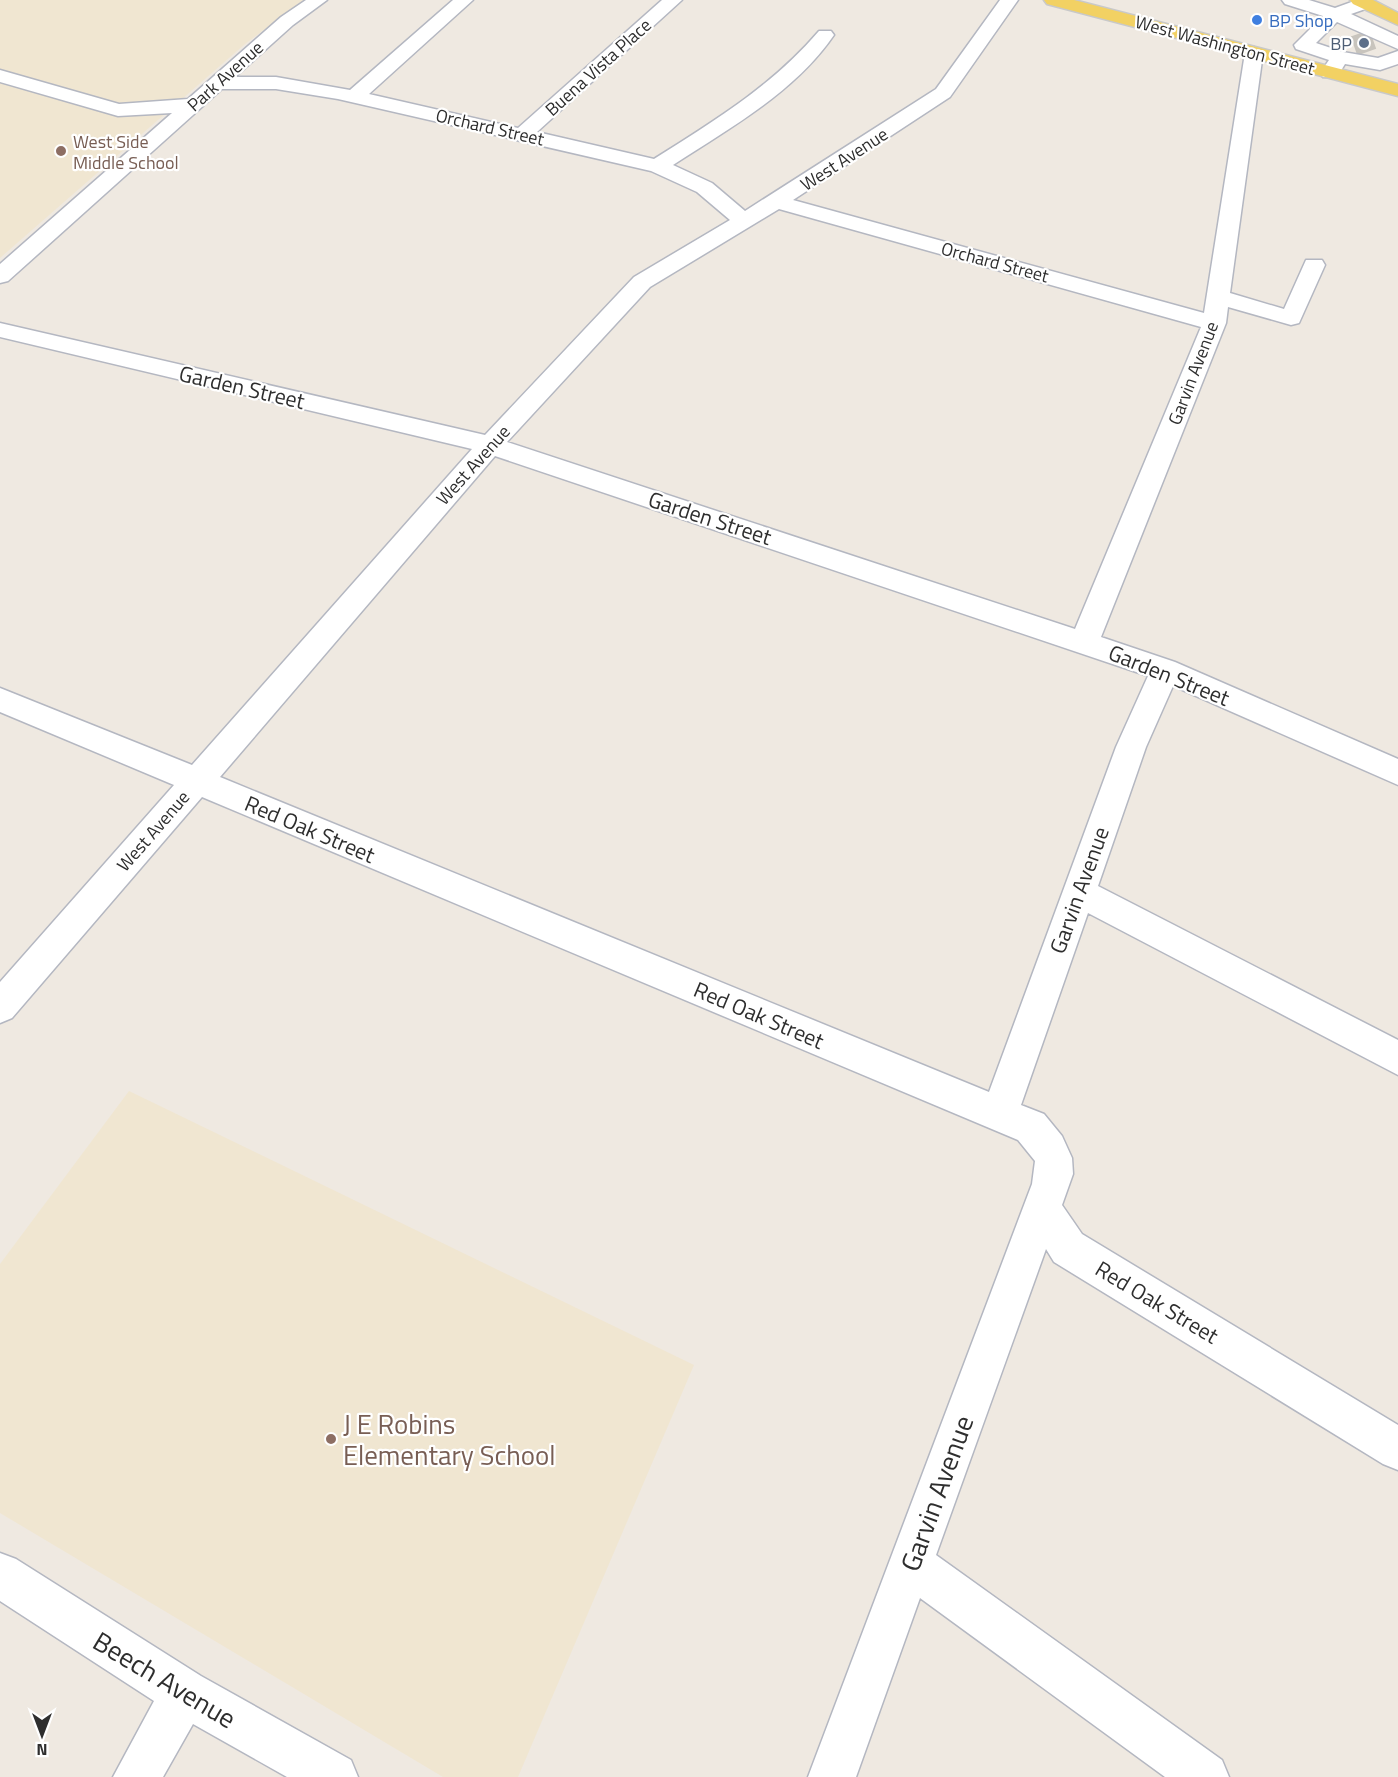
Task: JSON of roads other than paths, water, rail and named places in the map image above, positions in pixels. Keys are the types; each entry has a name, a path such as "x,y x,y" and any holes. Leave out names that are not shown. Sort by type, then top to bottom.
{"main road":[{"name":"West Washington Street","path":"1053,0 1254,53 1341,58 1398,90"},
{"path":"1362,2 1398,20"}],"street":[{"name":"Park Avenue","path":"0,276 287,21 318,0"},
{"path":"354,96 464,0"},
{"name":"Buena Vista Place","path":"523,134 673,0"},
{"name":"West Avenue","path":"0,1007 490,445 642,282 776,202 943,93 1009,0"},
{"path":"1291,0 1335,14 1388,36"},
{"path":"1362,2 1335,14 1303,45 1341,58 1380,64 1398,57"},
{"path":"657,166 748,107 808,58 825,36"},
{"name":"Garvin Avenue","path":"1084,643 1214,323 1254,53"},
{"path":"0,75 118,110 178,107 196,103"},
{"name":"Orchard Street","path":"219,83 276,83 354,96 657,166 708,188 743,222"},
{"name":"Orchard Street","path":"776,202 1214,323"},
{"path":"1218,297 1291,318 1314,265"},
{"name":"Garden Street","path":"0,330 490,445 1165,670 1397,770"},
{"name":"Garvin Avenue","path":"1000,1113 1131,747 1165,670"},
{"name":"Red Oak Street","path":"0,699 195,782 1031,1127 1052,1150 1056,1172 1041,1209 1068,1248 1398,1449"},
{"path":"1079,892 1398,1058"},
{"name":"Garvin Avenue","path":"832,1777 1041,1209"},
{"path":"910,1563 1205,1777"},
{"name":"Beech Avenue","path":"0,1575 184,1693 334,1777"},
{"path":"137,1777 184,1693"}],"tunnel":[{"path":"1354,46 1374,39"}],"place":[{"name":"BP Shop","path":"1257,20"},
{"name":"BP","path":"1364,43"},
{"name":"West Side Middle School","path":"61,151"},
{"name":"J E Robins Elementary School","path":"331,1439"}]}
